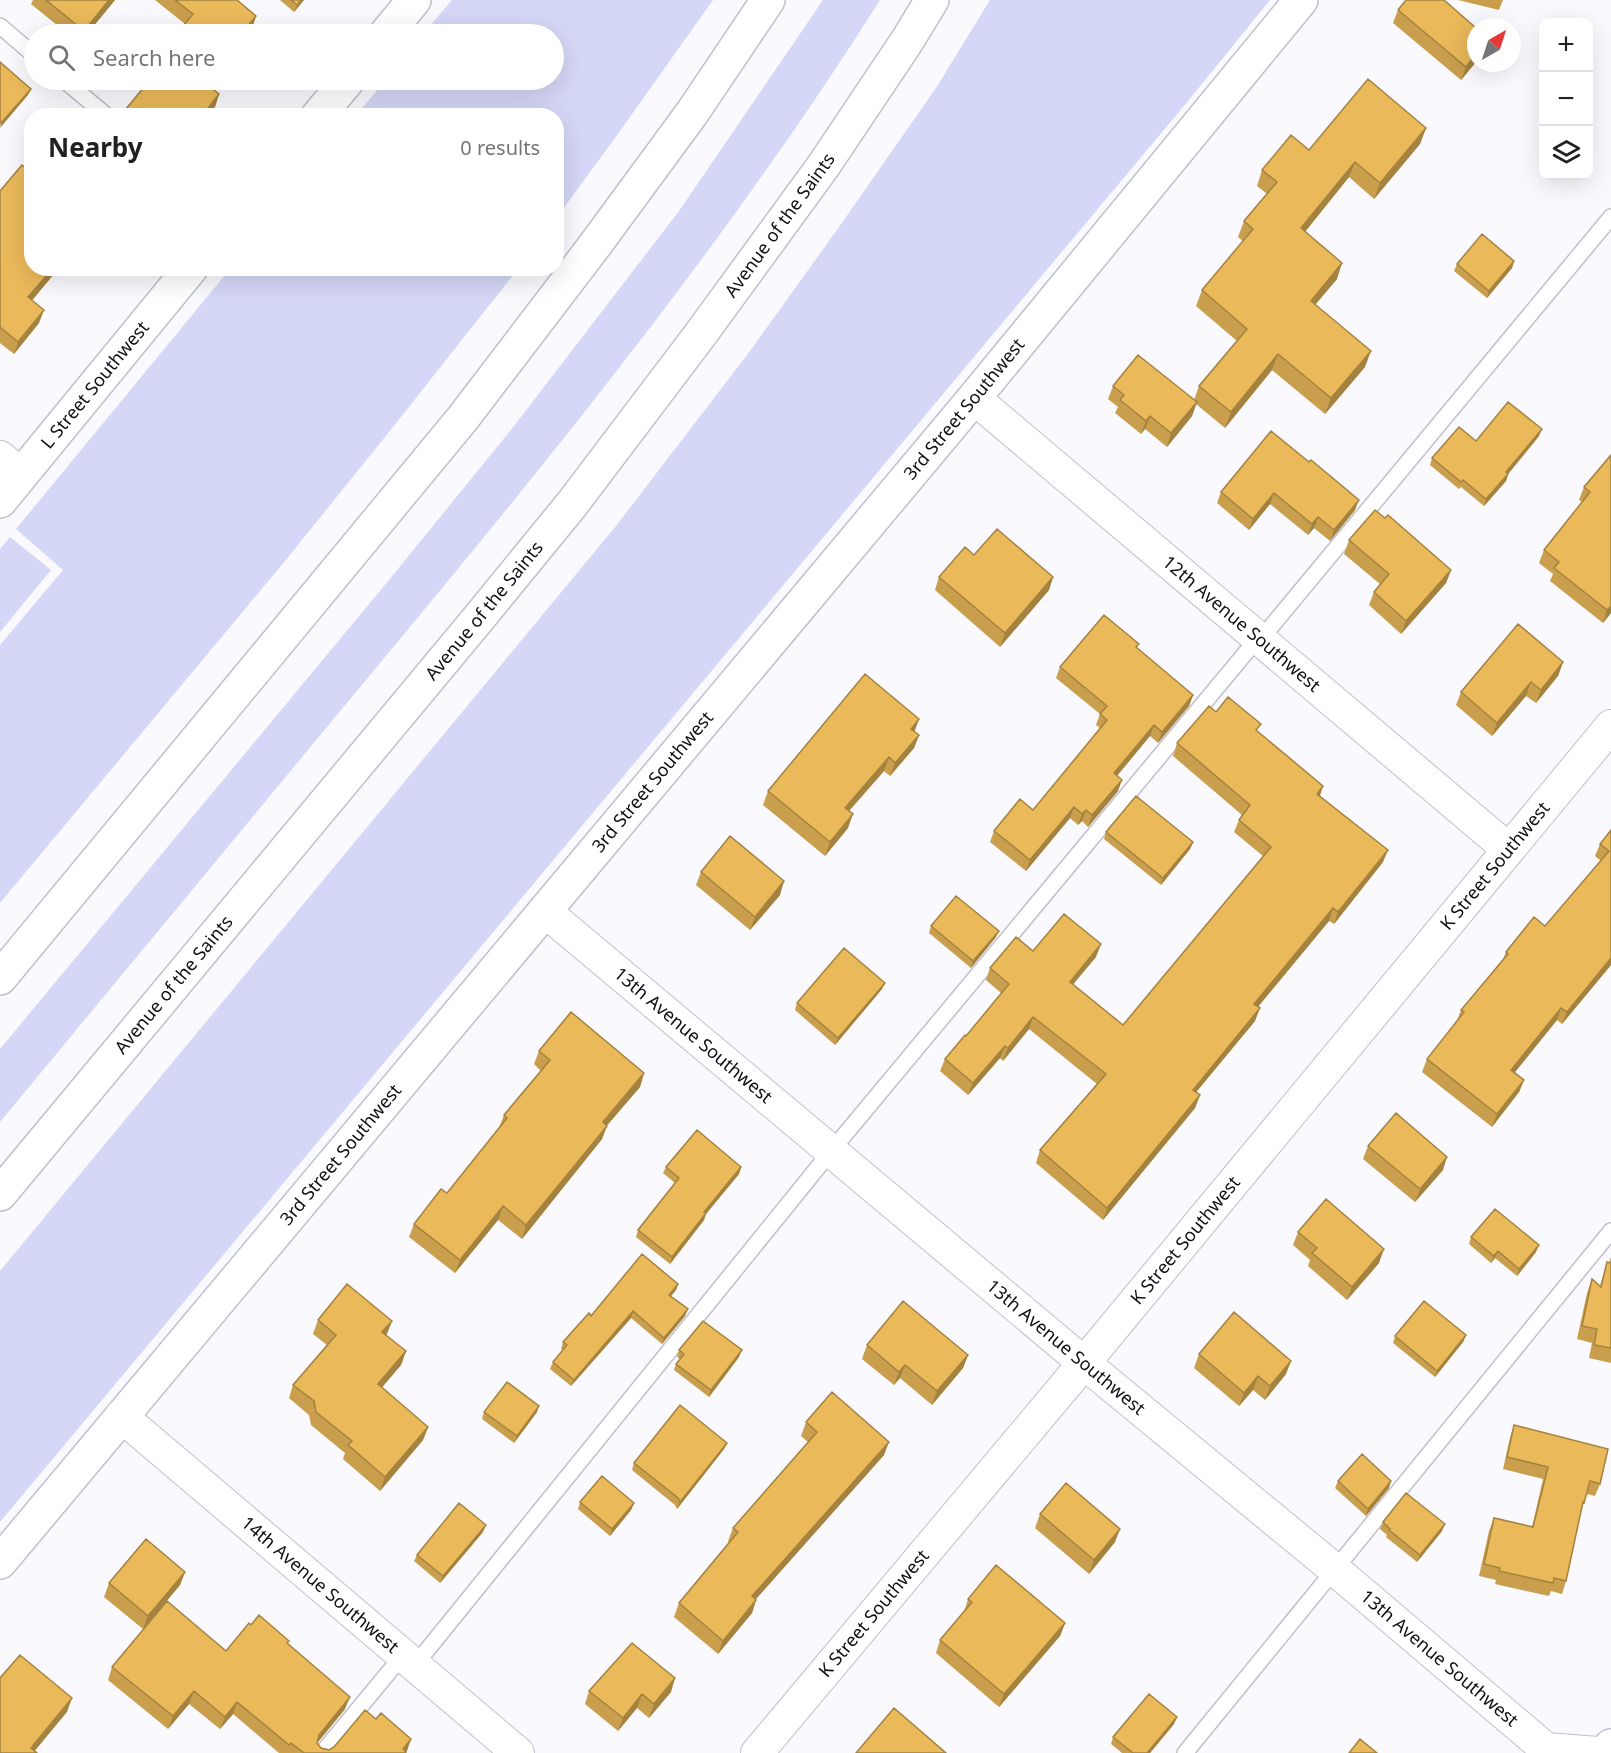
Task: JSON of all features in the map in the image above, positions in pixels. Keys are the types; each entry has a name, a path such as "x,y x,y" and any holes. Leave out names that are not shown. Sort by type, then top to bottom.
{"main road":[{"path":"394,24 414,0"},
{"path":"0,978 463,418 692,113 768,0"},
{"name":"Avenue of the Saints","path":"0,1194 572,504 700,335 824,165 932,0"},
{"name":"3rd Street Southwest","path":"0,1562 974,399 1301,0"},
{"path":"325,108 340,90"},
{"name":"L Street Southwest","path":"0,501 11,466 184,276"},
{"path":"1609,1753 1611,1746"}],"street":[{"name":"12th Avenue Southwest","path":"974,399 1508,849"},
{"name":"K Street Southwest","path":"757,1753 1084,1363 1611,726"},
{"name":"13th Avenue Southwest","path":"546,912 1084,1363 1334,1569 1546,1749 1598,1753"},
{"name":"14th Avenue Southwest","path":"120,1416 518,1753"}],"lane":[{"path":"0,26 24,46"},
{"path":"76,90 97,108"},
{"path":"322,1753 409,1660 831,1150 1611,217"},
{"path":"1185,1753 1611,1231"}],"shaded area":[{"path":"452,0 713,0 564,207 564,108 362,108 377,90 564,90 564,24 432,24"},
{"path":"823,0 880,0 823,88 702,259 574,425 0,1122 0,1049 514,426 679,211"},
{"path":"990,0 1270,0 0,1522 0,1271 616,526 750,351 839,227 936,88"},
{"path":"224,276 512,276 285,561 0,903 0,645 63,570 16,529"},
{"path":"10,537 51,570 0,632 0,549"}],"building":[{"path":"46,0 109,0 90,24 75,24"},
{"path":"175,0 237,0 256,16 249,24 184,24 193,14"},
{"path":"291,0 301,0 297,5"},
{"path":"1406,0 1444,0 1467,20 1466,67 1398,10"},
{"path":"0,62 24,83 24,90 30,90 0,123"},
{"path":"1368,79 1426,128 1380,183 1355,162 1301,228 1342,263 1311,301 1371,351 1331,398 1278,354 1231,412 1199,386 1247,329 1202,290 1253,229 1244,221 1277,182 1262,170 1291,135 1309,150"},
{"path":"142,90 214,90 219,94 208,108 127,108"},
{"path":"22,165 24,167 24,276 46,276 28,297 44,310 18,342 0,327 0,191"},
{"path":"1482,234 1514,261 1489,291 1457,264"},
{"path":"1138,355 1197,402 1171,433 1150,416 1146,421 1120,400 1124,395 1113,386"},
{"path":"1508,402 1542,429 1486,499 1432,458 1459,427 1476,441"},
{"path":"1271,431 1309,462 1311,460 1359,500 1334,530 1318,517 1312,524 1274,493 1253,519 1221,492"},
{"path":"1611,455 1611,606 1607,610 1554,568 1559,562 1544,550 1590,492 1584,487"},
{"path":"1375,510 1385,518 1388,515 1451,570 1406,621 1374,592 1389,574 1349,540"},
{"path":"997,529 1053,577 1005,633 939,577 965,547 974,555"},
{"path":"1104,615 1139,644 1136,647 1193,695 1162,732 1154,725 1114,773 1122,780 1092,815 1086,810 1082,814 1074,807 1030,860 994,831 1020,799 1033,810 1107,720 1100,714 1107,706 1060,667"},
{"path":"1518,624 1563,662 1541,690 1531,682 1497,723 1461,692"},
{"path":"865,674 919,719 911,729 919,735 895,763 889,757 845,808 853,814 830,842 768,791"},
{"path":"1228,697 1261,724 1256,730 1323,786 1317,794 1388,850 1338,912 1333,908 1254,1004 1260,1008 1193,1090 1200,1095 1107,1208 1040,1150 1106,1074 1033,1017 1008,1048 1005,1046 973,1083 945,1059 1009,984 990,968 1016,937 1033,951 1064,914 1101,944 1070,982 1123,1025 1271,847 1239,820 1250,805 1177,743 1209,706 1216,712"},
{"path":"1136,796 1193,842 1163,878 1106,832"},
{"path":"1611,830 1611,958 1567,1012 1561,1008 1511,1070 1524,1080 1497,1114 1427,1059 1464,1012 1461,1010 1508,954 1506,952 1534,917 1545,926 1609,851 1600,844"},
{"path":"730,836 784,881 755,917 701,872"},
{"path":"956,896 999,931 973,961 931,926"},
{"path":"844,948 885,983 838,1038 797,1003"},
{"path":"571,1012 644,1073 603,1122 607,1126 526,1225 503,1206 460,1260 414,1224 441,1189 447,1193 507,1118 504,1115 550,1060 539,1051"},
{"path":"1396,1113 1447,1157 1420,1189 1368,1146"},
{"path":"697,1130 741,1167 704,1212 706,1213 672,1257 638,1230 679,1178 666,1167"},
{"path":"1326,1199 1384,1249 1352,1287 1312,1253 1317,1248 1298,1232"},
{"path":"1495,1209 1539,1245 1519,1269 1498,1251 1494,1256 1471,1237"},
{"path":"642,1254 678,1284 669,1295 688,1309 664,1338 633,1311 574,1380 553,1362 567,1345 563,1342 589,1313 591,1316"},
{"path":"1607,1262 1611,1263 1611,1348 1594,1345 1597,1329 1582,1326 1592,1279 1601,1287"},
{"path":"347,1284 392,1321 382,1332 406,1351 378,1384 428,1427 385,1477 348,1445 352,1441 316,1412 314,1401 293,1385 336,1335 318,1320"},
{"path":"903,1301 968,1355 937,1391 905,1365 899,1372 867,1345"},
{"path":"1424,1301 1466,1335 1437,1371 1395,1336"},
{"path":"1234,1312 1291,1361 1270,1386 1258,1376 1244,1393 1199,1354"},
{"path":"703,1321 742,1350 711,1390 676,1364 684,1354 679,1350"},
{"path":"507,1382 539,1406 517,1436 484,1412"},
{"path":"832,1392 889,1442 752,1596 756,1600 723,1641 679,1603 738,1532 733,1528 817,1432 806,1422"},
{"path":"680,1405 727,1443 680,1502 634,1463"},
{"path":"1514,1425 1608,1449 1600,1484 1590,1481 1583,1502 1566,1581 1554,1578 1553,1583 1499,1571 1500,1568 1484,1564 1494,1518 1533,1527 1548,1467 1507,1457"},
{"path":"1362,1454 1391,1481 1368,1509 1338,1481"},
{"path":"602,1476 634,1503 612,1529 580,1502"},
{"path":"1066,1483 1120,1529 1094,1560 1040,1514"},
{"path":"1406,1493 1445,1524 1420,1555 1389,1530 1383,1522"},
{"path":"459,1503 486,1525 443,1576 417,1555"},
{"path":"146,1539 185,1572 148,1616 109,1583"},
{"path":"996,1565 1065,1623 1004,1694 940,1640 972,1602 968,1599"},
{"path":"167,1601 226,1651 249,1623 251,1625 259,1615 289,1641 287,1643 350,1697 319,1735 317,1743 321,1748 329,1750 334,1747 365,1710 376,1719 381,1713 411,1739 403,1749 406,1752 304,1753 291,1743 289,1745 237,1702 225,1717 194,1691 173,1716 112,1667"},
{"path":"632,1643 675,1678 654,1704 642,1694 623,1718 589,1691"},
{"path":"20,1655 72,1698 31,1748 37,1753 0,1753 0,1678"},
{"path":"1149,1694 1177,1717 1147,1753 1133,1753 1113,1737"},
{"path":"894,1708 946,1753 856,1753"},
{"path":"1360,1739 1377,1753 1349,1753"}]}
